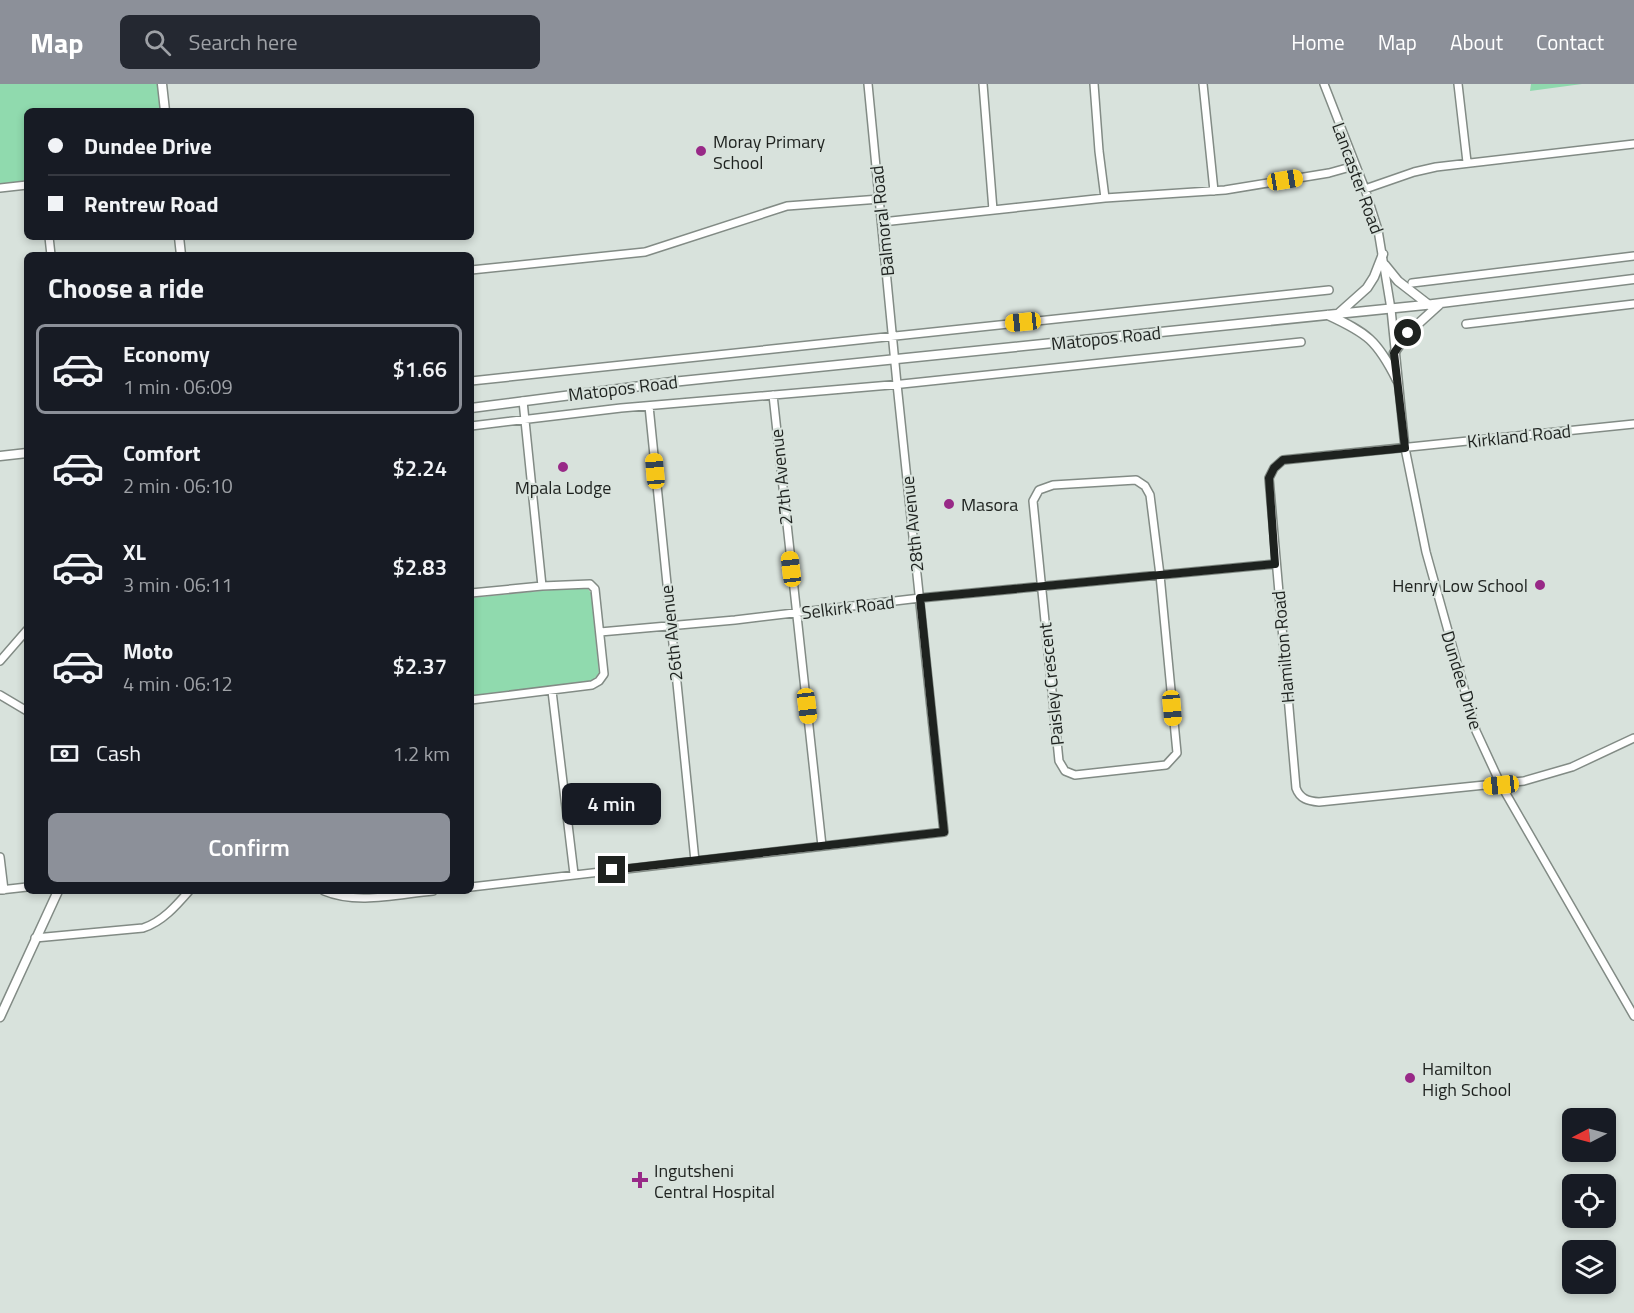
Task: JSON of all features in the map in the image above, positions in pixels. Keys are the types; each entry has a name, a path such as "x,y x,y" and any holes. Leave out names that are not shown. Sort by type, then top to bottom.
{"main road":[{"path":"162,84 165,108"},
{"path":"1339,313 1367,288 1383,254"},
{"path":"1385,265 1398,281 1429,305"},
{"name":"Matopos Road","path":"474,408 618,388 1429,305 1634,279"},
{"path":"1394,353 1408,333 1440,303"},
{"path":"1328,314 1352,325 1366,335 1378,347 1397,380"},
{"path":"0,456 24,453"},
{"path":"0,1017 4,1000 57,894"}],"street":[{"name":"Balmoral Road","path":"868,84 894,359"},
{"path":"983,84 993,210"},
{"path":"1094,84 1105,198"},
{"path":"1203,84 1214,191"},
{"name":"Lancaster Road","path":"1324,84 1372,208 1383,254 1391,309"},
{"path":"1458,84 1467,162"},
{"path":"1365,189 1414,172 1467,162 1634,144"},
{"path":"882,222 1105,198 1214,191 1354,166"},
{"path":"0,188 24,185"},
{"path":"474,270 645,252 787,206 880,199"},
{"path":"1412,283 1634,256"},
{"path":"474,381 1329,290"},
{"path":"1466,324 1634,304"},
{"name":"Dundee Drive","path":"1391,309 1405,448 1426,552 1476,731 1501,785 1634,1016"},
{"path":"474,426 649,406 897,384 1301,342"},
{"name":"28th Avenue","path":"822,846 944,832 894,359"},
{"name":"27th Avenue","path":"773,395 822,846"},
{"path":"523,401 542,586"},
{"name":"26th Avenue","path":"649,406 695,861"},
{"name":"Kirkland Road","path":"1405,448 1634,424"},
{"name":"Hamilton Road","path":"1405,448 1283,460 1269,478 1296,788 1304,799 1319,802 1501,785"},
{"path":"1041,586 1033,501 1039,490 1053,485 1136,480 1141,482 1150,495 1160,575"},
{"name":"Selkirk Road","path":"600,632 1275,564"},
{"name":"Paisley Crescent","path":"1041,586 1059,761 1065,771 1075,775 1161,766 1170,762 1177,753 1160,575"},
{"path":"474,593 581,583 592,586 595,589 604,674 592,685 474,700"},
{"path":"0,661 24,633"},
{"path":"552,691 574,874"},
{"path":"0,695 24,709"},
{"path":"1501,785 1524,781 1572,766 1634,738"},
{"path":"474,887 822,846"},
{"path":"0,857 2,890 24,887"},
{"path":"35,938 154,925 186,894"},
{"path":"333,894 358,898 401,894"}],"green space":[{"path":"0,84 159,84 161,108 24,108 24,182 0,185"},
{"path":"1531,84 1582,84 1530,91"},
{"path":"580,587 588,589 591,593 599,673 591,683 474,696 474,598"}],"place":[{"name":"Moray Primary School","path":"701,151"},
{"name":"Mpala Lodge","path":"563,467"},
{"name":"Masora","path":"949,504"},
{"name":"Henry Low School","path":"1540,585"},
{"name":"Hamilton High School","path":"1410,1078"},
{"name":"Ingutsheni Central Hospital","path":"640,1180"}],"route":[{"path":"612,870 944,832 920,598 1275,564 1269,478 1279,463 1283,460 1405,448 1394,353 1408,333"}]}
